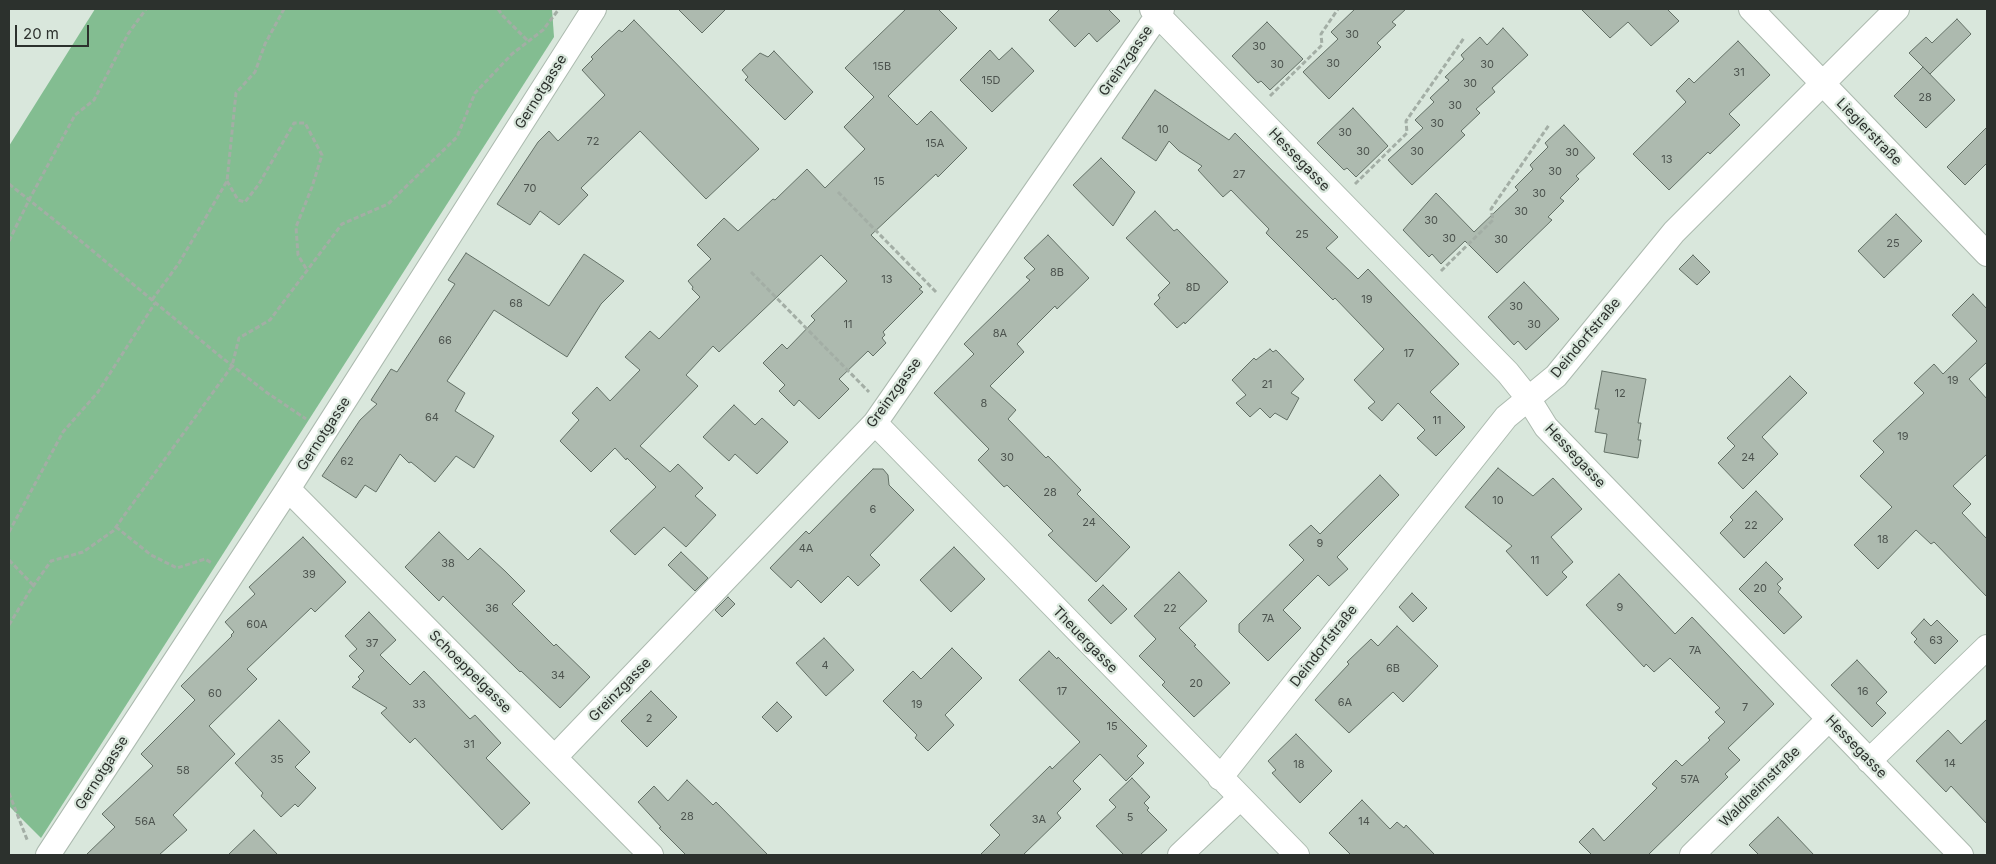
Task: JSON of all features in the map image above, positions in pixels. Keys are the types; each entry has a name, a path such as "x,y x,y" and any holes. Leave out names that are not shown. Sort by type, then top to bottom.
{"street":[{"name":"Gernotgasse","path":"39,851 233,574 594,9"},
{"name":"Lieglerstraße","path":"1751,9 1987,254"},
{"name":"Deindorfstraße","path":"1220,778 1506,417 1556,376 1674,232 1897,9"},
{"name":"Hessegasse","path":"1157,11 1508,374 1528,398 1546,427 1961,855"},
{"name":"Greinzgasse","path":"555,757 880,416 1157,11"},
{"name":"Theuergasse","path":"880,416 1220,778 1297,855"},
{"name":"Schoeppelgasse","path":"288,489 651,855"},
{"path":"1869,761 1987,647"},
{"name":"Waldheimstraße","path":"1692,855 1829,719"},
{"path":"1180,855 1240,798"}],"path":[{"path":"9,241 75,115 94,100 128,34 146,9"},
{"path":"9,532 63,432 98,392 227,181 236,93 255,72 265,44 284,9"},
{"path":"498,9 528,41"},
{"path":"9,625 33,585 51,561 83,552 113,531 232,366 239,338 270,320 342,224 388,204 456,137 476,93 512,54 543,30 559,9"},
{"path":"1254,113 1322,45 1321,34 1338,9"},
{"path":"1339,200 1407,133 1406,121 1464,38"},
{"path":"227,181 238,200 245,202 259,184 294,123 305,123 322,155 296,227 298,255 307,270"},
{"path":"1424,287 1493,220 1491,208 1549,125"},
{"path":"9,184 232,366 266,392 325,432"},
{"path":"838,192 953,309"},
{"path":"751,272 880,416"},
{"path":"116,527 152,555 177,568 205,559 233,574"},
{"path":"9,560 33,585"},
{"path":"9,793 39,851"}],"green space":[{"path":"95,9 552,9 554,37 41,838 9,806 9,146"}],"building":[{"path":"678,9 726,9 702,33"},
{"path":"906,9 938,9 957,28 888,96 917,125 931,111 967,148 938,177 936,174 871,235 922,287 919,289 923,292 883,332 885,335 882,338 886,343 873,356 868,351 839,379 849,389 819,419 799,400 794,406 779,391 785,385 763,363 782,344 787,349 815,320 811,316 847,281 821,255 719,352 713,346 686,375 698,386 640,446 670,472 678,464 703,488 695,496 716,515 686,547 664,527 635,555 610,531 656,487 615,448 591,472 560,441 579,420 572,413 597,387 610,401 640,370 625,357 650,331 659,339 700,297 692,289 693,287 688,281 711,259 697,245 724,218 738,231 773,199 775,200 807,169 825,188 865,149 844,127 874,97 845,68"},
{"path":"1060,9 1108,9 1120,21 1097,42 1089,33 1075,47 1049,20"},
{"path":"1355,9 1406,9 1392,22 1396,25 1377,43 1381,47 1329,99 1303,72 1338,39 1331,32"},
{"path":"1581,9 1667,9 1679,21 1651,46 1628,22 1610,38"},
{"path":"1957,19 1971,34 1930,74 1909,53 1926,37 1932,43"},
{"path":"634,20 759,149 706,199 640,131 581,188 588,195 559,225 540,211 530,225 497,204 538,142 549,131 558,141 605,95 582,70 603,45 619,30 622,32"},
{"path":"1267,22 1303,59 1270,90 1261,81 1258,83 1232,56"},
{"path":"1503,28 1528,55 1492,88 1495,92 1476,109 1480,113 1461,131 1465,135 1412,185 1388,160 1423,128 1415,120 1434,102 1430,98 1449,80 1445,77 1464,59 1461,55 1480,37 1487,45"},
{"path":"1738,41 1770,75 1729,114 1740,125 1710,154 1708,152 1669,190 1633,154 1686,102 1676,91 1689,78 1694,83"},
{"path":"1012,48 1034,71 992,112 960,80 990,50 999,60"},
{"path":"774,51 813,92 785,120 745,80 748,77 742,70 760,53 768,57"},
{"path":"1923,67 1955,100 1926,128 1894,96"},
{"path":"1155,90 1229,140 1235,133 1338,237 1326,248 1358,279 1368,269 1459,364 1430,392 1465,427 1436,456 1417,438 1425,430 1398,403 1382,421 1368,408 1375,402 1354,380 1384,349 1335,298 1333,300 1266,233 1269,229 1231,190 1223,197 1198,170 1202,166 1179,151 1169,141 1156,161 1122,138"},
{"path":"1353,108 1388,146 1356,177 1347,168 1344,170 1317,143"},
{"path":"1564,125 1595,158 1576,176 1579,179 1560,198 1564,201 1548,217 1552,220 1497,273 1465,241 1441,264 1432,254 1429,257 1403,230 1436,193 1474,232 1518,190 1515,187 1533,169 1530,165 1548,147 1545,143"},
{"path":"1987,127 1987,163 1965,185 1947,167"},
{"path":"1101,158 1135,192 1113,226 1073,185"},
{"path":"1155,211 1174,231 1177,229 1228,282 1185,324 1184,322 1177,328 1154,304 1160,298 1158,295 1170,283 1126,238"},
{"path":"1896,214 1922,241 1884,278 1858,251"},
{"path":"1048,235 1089,278 1057,309 1055,306 1017,344 1024,352 990,386 1016,410 1008,419 1081,490 1077,494 1130,547 1096,582 1048,535 1053,531 1007,485 1004,487 978,460 989,449 934,393 974,354 964,344 1030,280 1026,277 1035,269 1024,258"},
{"path":"466,253 549,306 584,254 624,281 601,304 567,357 494,310 447,381 465,393 455,411 494,436 474,468 456,456 435,482 400,454 376,492 365,485 356,498 322,476 360,420 377,404 371,400 391,369 397,372 455,284 448,280"},
{"path":"1693,255 1710,272 1697,285 1679,269"},
{"path":"1524,282 1559,319 1526,350 1518,341 1514,345 1488,317"},
{"path":"1973,294 1987,309 1987,362 1969,379 1987,399 1987,454 1953,486 1971,504 1962,513 1987,539 1987,597 1934,542 1931,544 1916,530 1878,569 1854,545 1892,507 1860,476 1884,452 1873,441 1924,393 1914,383 1934,364 1943,374 1977,341 1952,315"},
{"path":"1270,349 1273,352 1276,350 1304,379 1291,393 1299,398 1287,420 1275,413 1270,418 1260,408 1250,417 1236,403 1246,395 1232,380 1254,358 1256,360"},
{"path":"1602,371 1646,379 1638,423 1641,423 1638,440 1641,440 1638,458 1604,452 1607,434 1595,432 1599,409 1595,409"},
{"path":"1790,376 1807,393 1762,437 1778,454 1743,489 1718,463 1735,446 1727,438"},
{"path":"734,405 755,425 762,418 788,442 757,474 735,454 729,461 703,437"},
{"path":"1498,468 1533,496 1553,478 1582,509 1551,537 1573,562 1562,572 1567,577 1547,596 1506,551 1512,546 1465,507"},
{"path":"873,469 883,469 888,475 889,485 914,510 870,555 880,565 858,586 848,576 821,603 798,580 791,588 770,568 806,531 809,534"},
{"path":"1380,475 1399,495 1337,557 1348,569 1329,586 1318,575 1283,610 1301,628 1268,661 1239,632 1239,624 1304,560 1289,545 1311,525 1320,534"},
{"path":"1756,491 1783,519 1744,558 1720,533 1733,520 1730,517"},
{"path":"439,532 468,560 480,548 505,571 525,591 512,604 554,646 556,644 590,677 560,708 520,672 443,596 439,601 405,567"},
{"path":"303,537 346,582 315,612 311,608 247,669 257,679 209,726 235,754 173,815 187,830 159,855 86,855 115,827 102,814 153,766 141,754 195,700 181,686 232,636 234,632 225,622 255,594 249,587"},
{"path":"954,547 985,579 951,612 920,580"},
{"path":"681,552 708,578 695,591 668,565"},
{"path":"1766,562 1783,579 1777,584 1781,588 1778,592 1802,617 1784,634 1739,589"},
{"path":"1179,572 1207,601 1179,628 1230,683 1194,717 1162,685 1165,682 1139,656 1156,639 1134,616"},
{"path":"1619,574 1675,634 1692,617 1774,704 1728,748 1740,760 1725,774 1728,777 1648,855 1590,855 1579,842 1593,828 1604,841 1657,788 1652,784 1676,760 1682,766 1710,740 1708,738 1725,722 1715,712 1720,708 1670,658 1654,672 1646,664 1644,667 1586,605"},
{"path":"1103,585 1127,609 1111,624 1088,600"},
{"path":"1412,593 1427,608 1413,622 1399,607"},
{"path":"728,597 735,604 722,617 715,610"},
{"path":"369,612 396,640 380,655 410,685 424,671 470,719 475,715 501,743 486,758 530,803 502,830 415,738 410,743 381,713 387,708 352,687 360,679 358,677 364,671 349,656 357,649 345,636"},
{"path":"1924,619 1931,626 1937,620 1958,641 1935,664 1914,642 1917,639 1911,633"},
{"path":"1397,626 1438,666 1403,702 1393,692 1349,733 1315,700 1349,664 1347,662 1371,639 1378,646"},
{"path":"824,638 854,670 826,696 796,663"},
{"path":"952,648 982,678 945,715 954,725 928,751 915,738 917,735 883,701 913,671 921,679"},
{"path":"1049,651 1057,659 1058,657 1147,746 1137,756 1144,763 1126,781 1100,754 1073,781 1081,789 1057,813 1061,818 1023,855 980,855 1000,835 990,825 1050,766 1052,769 1080,742 1019,680"},
{"path":"1857,660 1887,692 1876,703 1886,713 1872,727 1831,685"},
{"path":"651,691 677,717 647,747 621,721"},
{"path":"777,702 792,717 777,732 762,717"},
{"path":"1987,719 1987,824 1951,786 1946,792 1916,761 1948,730 1961,744"},
{"path":"279,720 310,752 295,767 316,788 298,807 295,804 281,817 261,796 263,793 235,763"},
{"path":"1296,734 1332,771 1300,803 1272,773 1276,770 1268,761"},
{"path":"1132,778 1150,797 1144,803 1149,808 1147,810 1167,830 1140,855 1124,855 1096,826 1116,807 1109,800"},
{"path":"687,780 713,805 716,802 768,855 686,855 659,828 661,827 638,802 654,786 668,801"},
{"path":"1362,800 1390,829 1397,822 1404,828 1406,825 1435,855 1351,855 1329,833"},
{"path":"1778,817 1814,855 1759,855 1749,845"},
{"path":"254,830 278,855 228,855"}]}
